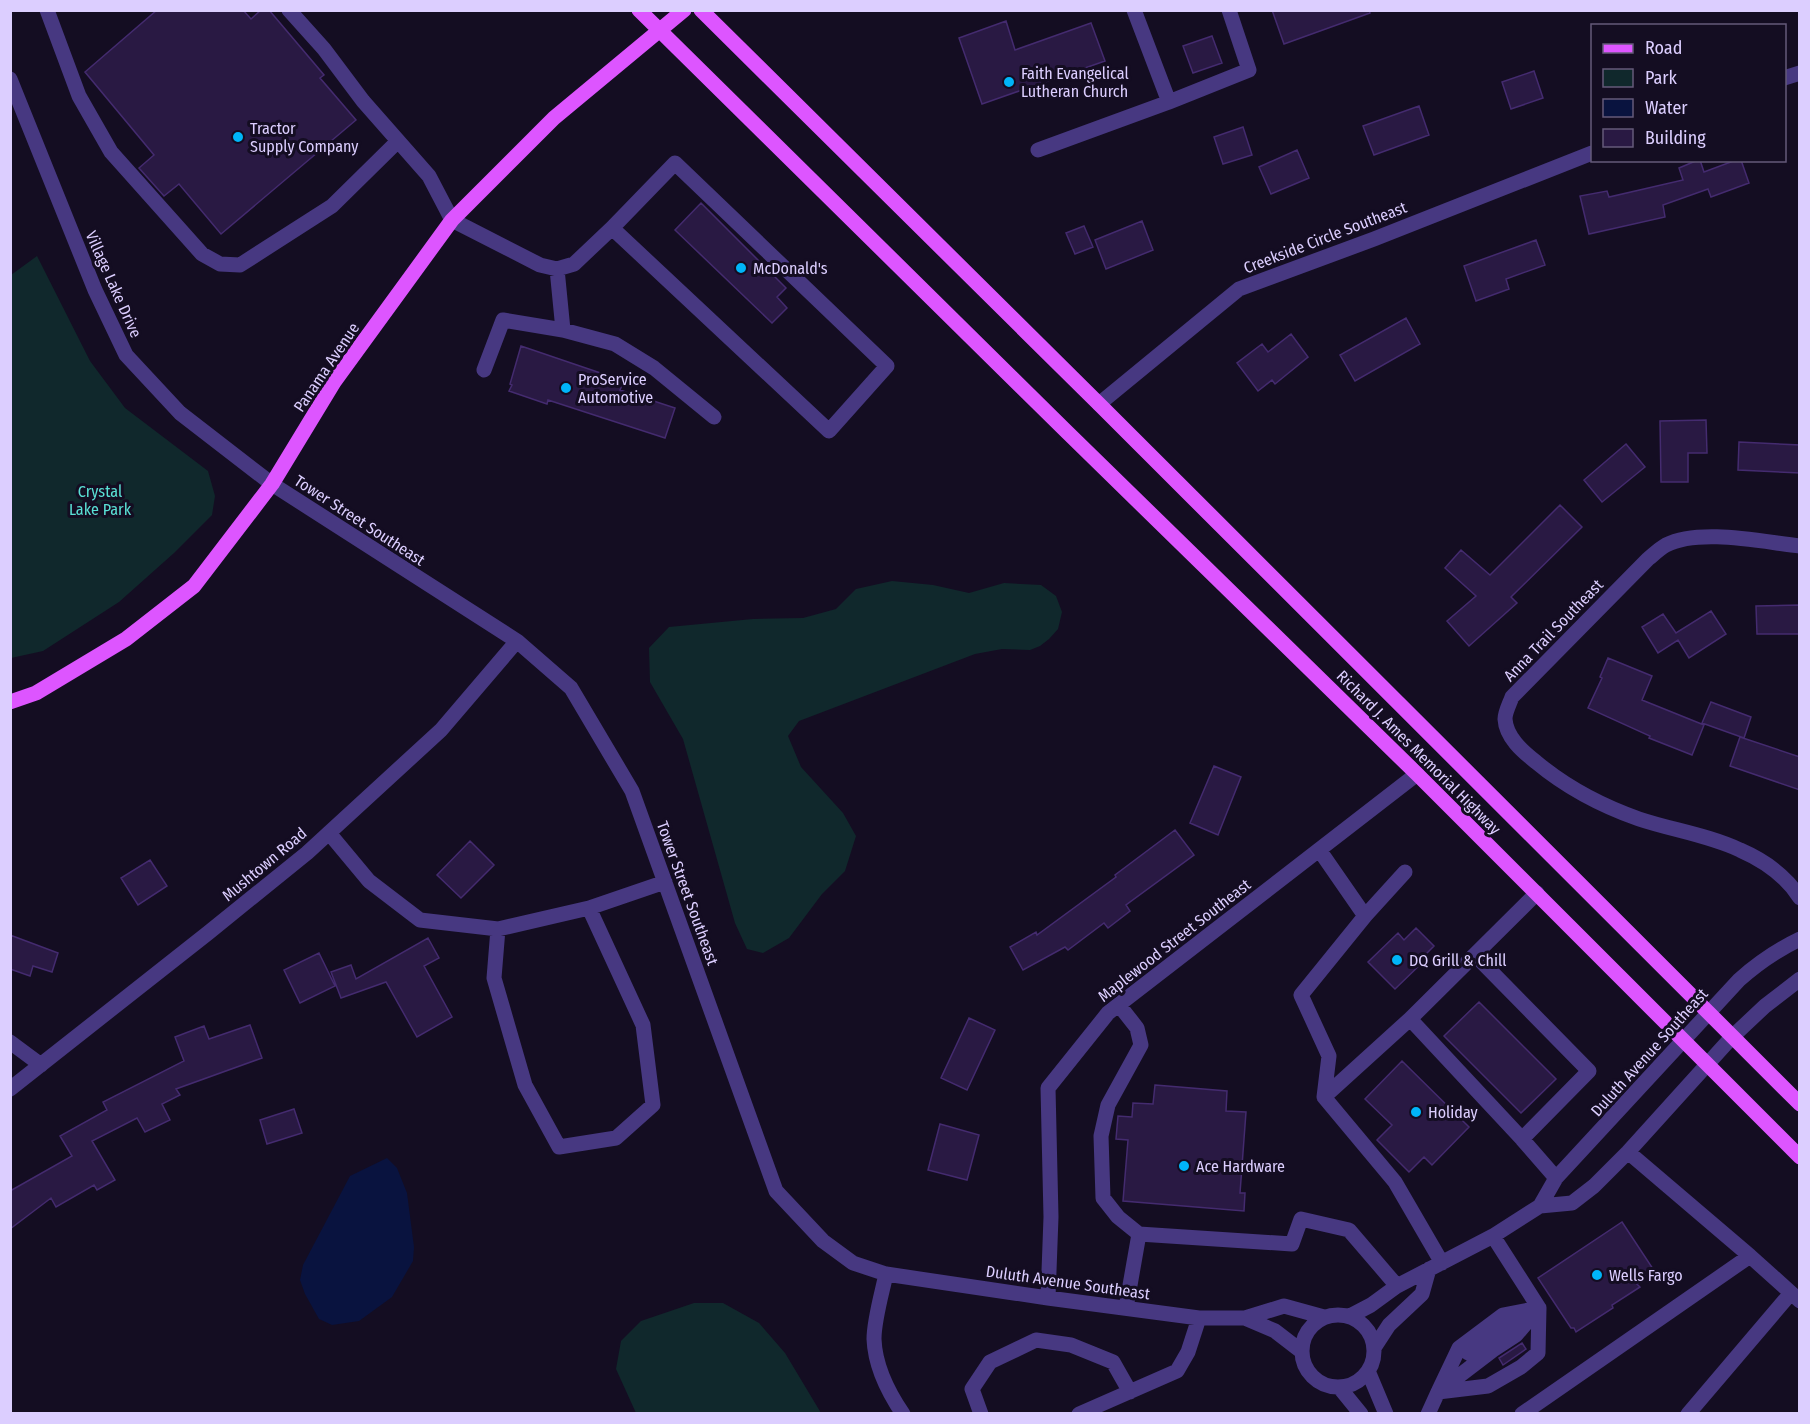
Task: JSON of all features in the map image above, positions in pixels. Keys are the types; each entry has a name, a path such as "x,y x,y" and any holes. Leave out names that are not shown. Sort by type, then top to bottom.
{"main road":[{"name":"Richard J. Ames Memorial Highway","path":"639,10 1417,774 1800,1157"},
{"name":"Panama Avenue","path":"10,702 36,693 126,639 194,586 272,484 334,382 452,220 554,117 684,10"},
{"name":"Richard J. Ames Memorial Highway","path":"701,10 1800,1104"}],"street":[{"path":"47,10 79,96 111,152 202,254 220,264 240,265 332,206 398,141"},
{"path":"289,10 429,176 452,220 540,265 557,269 574,264 675,163 887,366 829,431 612,228"},
{"path":"1134,10 1169,102"},
{"path":"1038,150 1249,70 1229,10"},
{"name":"Village Lake Drive","path":"10,80 94,290 126,356 180,413 272,484"},
{"name":"Creekside Circle Southeast","path":"1099,404 1239,289 1591,154"},
{"path":"557,269 563,330"},
{"path":"484,370 503,320 563,330 615,344 654,368 714,417"},
{"name":"Tower Street Southeast","path":"272,484 517,641 571,688 632,791 776,1191 823,1241 853,1263 886,1274"},
{"name":"Anna Trail Southeast","path":"1800,546 1710,536 1686,538 1665,546 1640,567 1512,697 1505,718 1510,735 1521,750 1552,775 1580,793 1638,818 1738,849 1772,868 1800,898"},
{"name":"Mushtown Road","path":"10,1089 208,933 329,833 441,730 517,641"},
{"name":"Maplewood Street Southeast","path":"1048,1298 1051,1217 1048,1088 1108,1013 1417,774"},
{"path":"329,833 369,880 420,920 498,929 590,908 665,882"},
{"path":"1320,851 1365,916"},
{"path":"1374,1348 1389,1325 1422,1294 1436,1266 1395,1182 1324,1097 1329,1056 1301,995 1365,916 1405,872"},
{"path":"1324,1097 1410,1019 1537,893"},
{"path":"498,929 494,978 525,1085 559,1147 616,1138 653,1105 642,1025 590,908"},
{"name":"Duluth Avenue Southeast","path":"1350,1316 1371,1305 1397,1286 1493,1236 1540,1206 1556,1179 1739,980 1760,962 1784,946 1800,939"},
{"path":"1475,955 1589,1071 1522,1139"},
{"name":"Duluth Avenue Southeast","path":"1540,1206 1572,1203 1594,1186 1628,1152 1732,1037 1765,1006 1800,979"},
{"path":"1119,1005 1137,1028 1141,1045 1108,1105 1101,1136 1102,1198 1118,1217 1139,1234 1292,1244 1301,1219 1349,1230 1397,1286"},
{"path":"1410,1019 1522,1139 1556,1179"},
{"path":"10,1042 16,1044 41,1065"},
{"path":"1628,1152 1795,1297 1688,1413"},
{"path":"1126,1308 1139,1234"},
{"path":"1438,1392 1488,1386 1521,1367 1538,1353 1539,1308 1493,1236"},
{"path":"1522,1413 1750,1256"},
{"path":"886,1274 874,1339 879,1370 889,1393 903,1413"},
{"name":"Duluth Avenue Southeast","path":"886,1274 1199,1318 1245,1318 1284,1306 1324,1317"},
{"path":"1438,1392 1516,1335 1539,1308"},
{"path":"1428,1413 1459,1348 1503,1316 1539,1308"},
{"path":"1342,1314 1359,1321 1367,1329 1374,1348 1373,1360 1368,1371 1351,1385 1339,1387 1328,1386 1317,1381 1309,1373 1301,1351 1303,1340 1315,1322 1324,1317 1342,1314"},
{"path":"1079,1413 1177,1371 1188,1352 1199,1318"},
{"name":"Duluth Avenue Southeast","path":"1245,1318 1275,1331 1301,1351"},
{"path":"981,1413 972,1389 990,1362 1036,1340 1071,1345 1113,1362 1130,1392"},
{"path":"1368,1371 1386,1413"},
{"path":"1339,1387 1361,1413"}],"green space":[{"name":"Crystal Lake Park","path":"37,256 90,361 125,408 208,471 215,496 212,515 119,602 43,651 11,658 11,275"},
{"path":"892,581 933,585 969,593 1004,583 1041,585 1056,596 1062,612 1058,629 1040,646 1030,650 1002,649 975,654 799,721 788,736 801,767 843,813 856,836 845,871 822,894 789,938 763,953 747,949 735,923 683,739 650,682 649,648 669,627 753,619 803,618 836,609 856,589"},
{"path":"694,1303 723,1303 759,1323 785,1353 821,1413 636,1413 616,1369 621,1341 641,1321"}],"water":[{"path":"387,1158 397,1168 407,1193 414,1247 413,1261 392,1297 359,1321 332,1325 319,1319 305,1294 300,1280 303,1265 350,1176"}],"building":[{"name":"Tractor Supply Company","path":"157,10 243,10 251,19 261,10 269,10 324,75 320,78 356,120 221,234 179,184 164,196 139,168 154,155 85,72"},
{"path":"1272,10 1369,10 1370,13 1284,44"},
{"name":"Faith Evangelical Lutheran Church","path":"1006,21 1015,50 1091,23 1105,61 982,104 959,38"},
{"path":"1212,36 1222,63 1193,73 1183,46"},
{"path":"1534,71 1543,98 1511,109 1502,82"},
{"path":"1419,106 1429,135 1374,155 1363,126"},
{"path":"1243,127 1252,155 1223,164 1214,137"},
{"path":"1297,150 1309,178 1271,194 1259,167"},
{"path":"1693,162 1701,162 1704,172 1731,162 1742,162 1749,183 1711,197 1708,189 1663,205 1665,217 1589,234 1580,196 1607,191 1609,197 1683,180 1679,168"},
{"name":"McDonald's","path":"701,203 786,288 777,297 787,308 772,323 675,230"},
{"path":"1142,221 1153,250 1106,269 1095,240"},
{"path":"1084,226 1093,247 1075,254 1066,233"},
{"path":"1536,240 1545,265 1506,279 1509,289 1476,301 1464,266"},
{"path":"1406,318 1420,344 1355,381 1340,355"},
{"path":"1291,334 1308,357 1275,384 1272,380 1258,391 1237,363 1262,344 1268,352"},
{"name":"ProService Automotive","path":"521,346 624,381 620,390 675,408 665,438 548,400 547,404 509,391"},
{"path":"1706,420 1707,453 1688,453 1688,482 1661,482 1660,421"},
{"path":"1739,442 1800,445 1800,473 1738,470"},
{"path":"1626,444 1645,467 1602,502 1584,480"},
{"path":"1560,505 1582,527 1511,597 1517,603 1469,646 1447,621 1476,596 1445,568 1461,550 1490,575"},
{"path":"1800,605 1800,634 1757,634 1756,606"},
{"path":"1711,611 1726,634 1689,658 1678,640 1658,653 1642,627 1663,614 1676,633"},
{"path":"1608,658 1652,676 1642,700 1704,725 1692,755 1649,738 1650,736 1588,708 1602,678 1600,677"},
{"path":"1711,702 1751,717 1744,738 1702,723"},
{"path":"1740,737 1800,757 1800,790 1730,766"},
{"path":"1214,766 1241,777 1218,835 1190,823"},
{"path":"1175,830 1194,855 1126,905 1130,911 1108,928 1104,923 1068,950 1065,947 1023,970 1010,947 1036,932 1037,935"},
{"path":"470,841 494,865 461,898 437,875"},
{"path":"150,860 167,886 138,905 121,878"},
{"name":"DQ Grill & Chill","path":"1416,928 1434,946 1422,958 1424,961 1395,989 1368,962 1398,933 1404,940"},
{"path":"10,935 58,953 52,972 33,966 30,976 10,969"},
{"path":"428,938 439,958 424,966 452,1017 417,1037 386,982 341,998 331,972 351,965 356,979"},
{"path":"319,953 335,986 300,1003 284,970"},
{"name":"Holiday","path":"1479,1002 1556,1079 1521,1113 1444,1036"},
{"path":"969,1018 995,1030 967,1090 941,1078"},
{"path":"250,1025 262,1058 176,1089 180,1095 162,1104 170,1120 145,1132 137,1118 92,1141 115,1180 97,1190 94,1185 56,1207 51,1198 10,1229 10,1191 72,1156 60,1136 107,1110 103,1102 184,1061 175,1037 204,1026 209,1039"},
{"name":"Holiday","path":"1402,1061 1469,1127 1432,1165 1424,1157 1409,1172 1377,1140 1392,1125 1365,1099"},
{"name":"Ace Hardware","path":"1155,1085 1227,1091 1226,1111 1246,1112 1240,1193 1245,1193 1244,1211 1123,1201 1128,1140 1116,1139 1118,1116 1132,1117 1133,1103 1153,1104"},
{"path":"294,1109 302,1133 267,1144 260,1120"},
{"path":"940,1124 979,1135 967,1180 928,1170"},
{"name":"Wells Fargo","path":"1622,1222 1655,1272 1637,1284 1640,1287 1612,1305 1613,1308 1576,1332 1538,1278"},
{"path":"1522,1343 1526,1349 1503,1365 1499,1358"}],"place":[{"name":"Faith Evangelical Lutheran Church","path":"1009,82"},
{"name":"Tractor Supply Company","path":"238,137"},
{"name":"McDonald's","path":"741,268"},
{"name":"ProService Automotive","path":"566,388"},
{"name":"DQ Grill & Chill","path":"1397,960"},
{"name":"Holiday","path":"1416,1112"},
{"name":"Ace Hardware","path":"1184,1166"},
{"name":"Wells Fargo","path":"1597,1275"}]}
